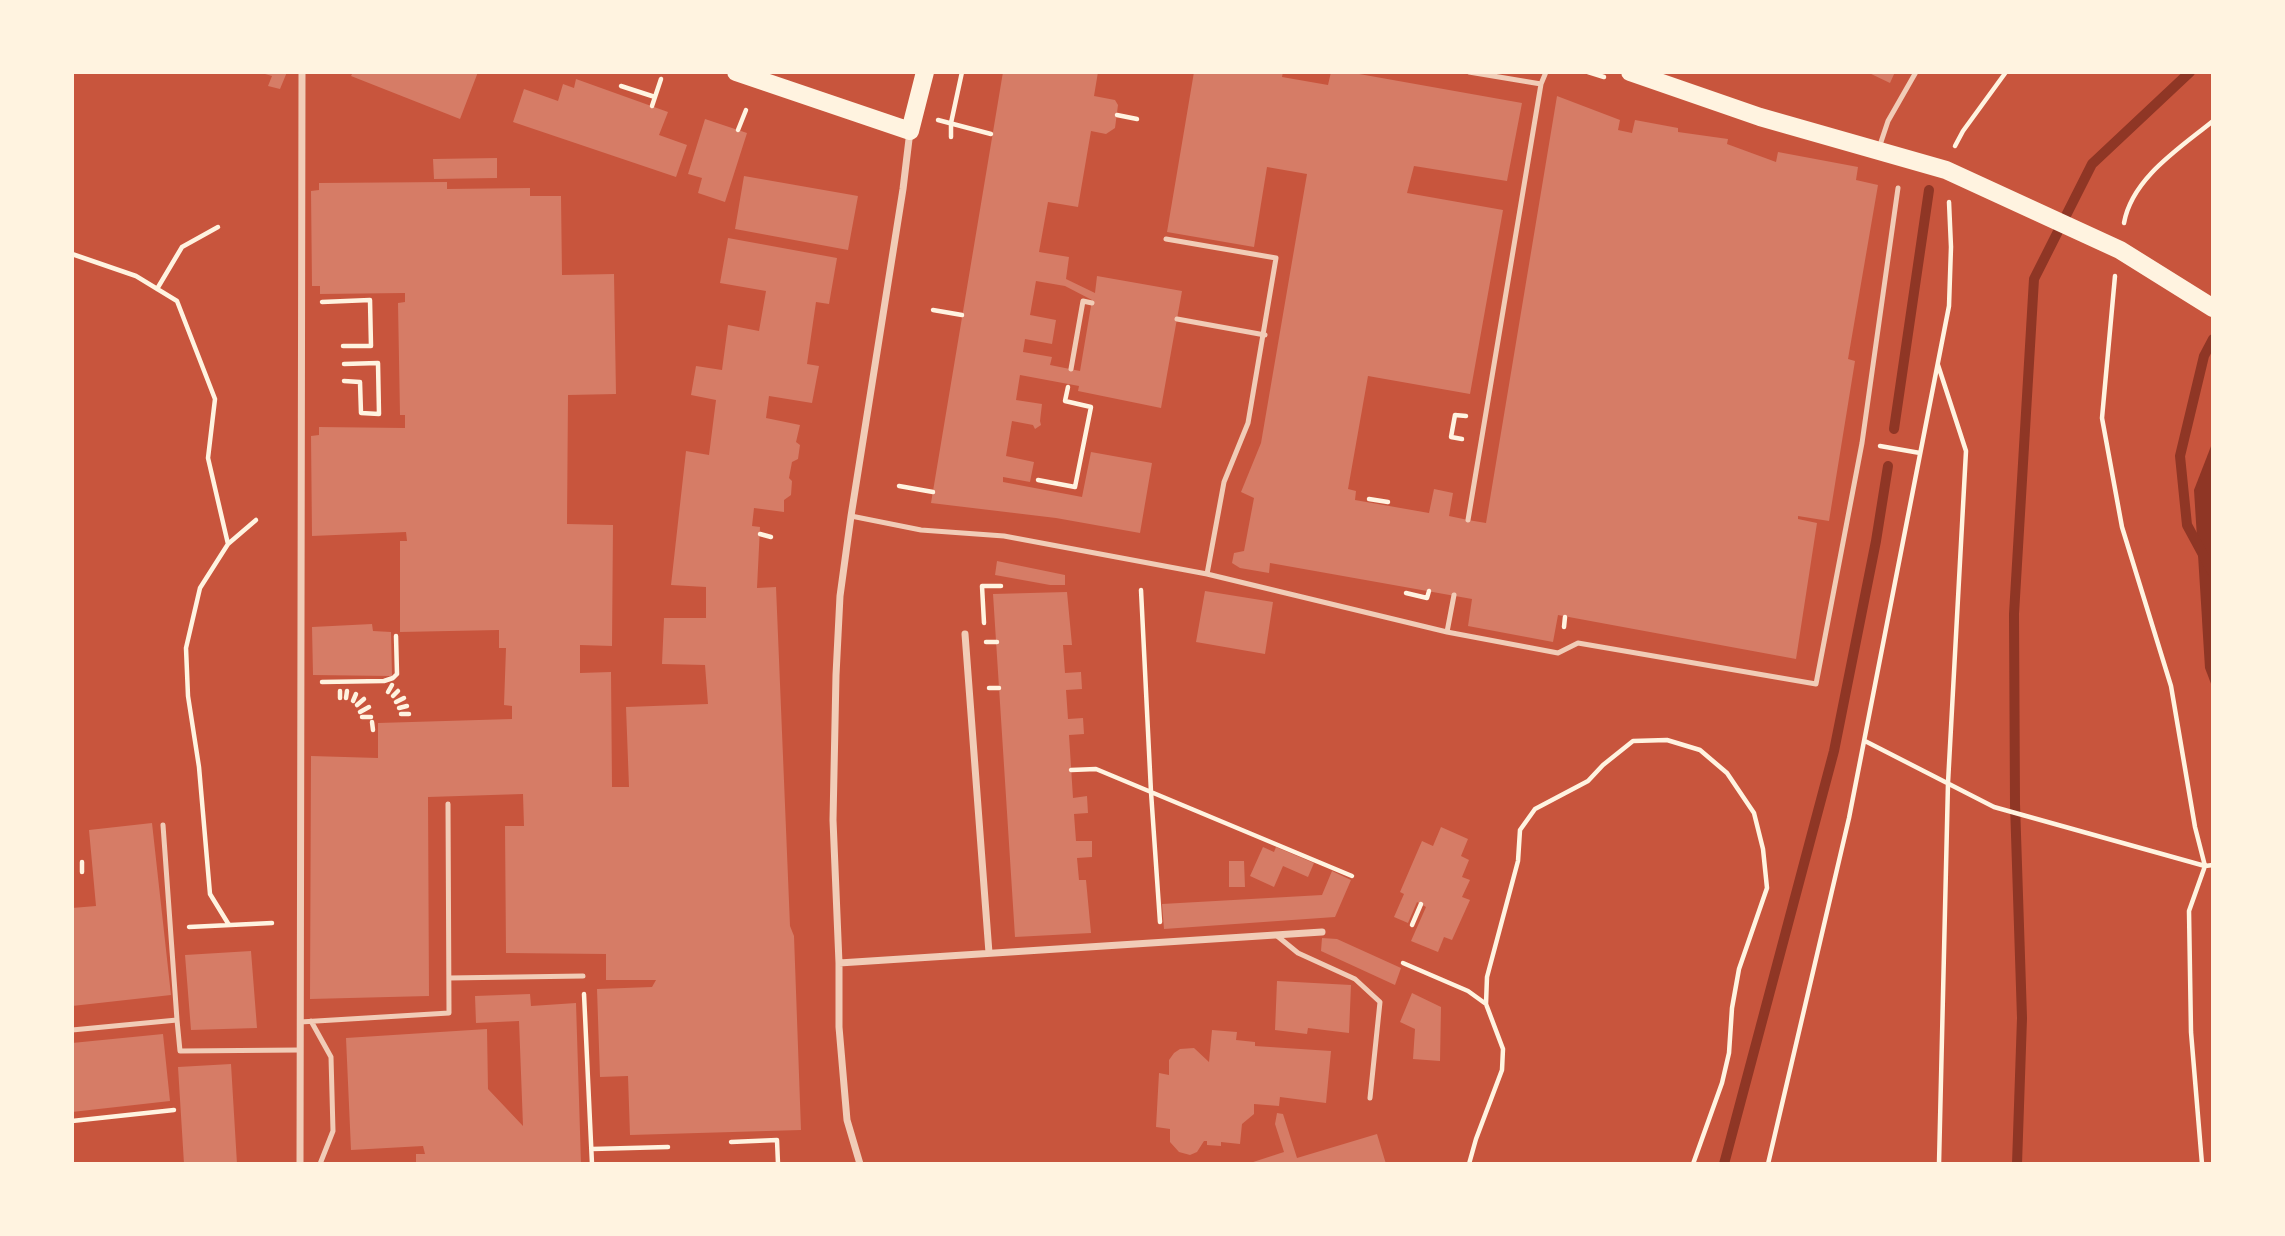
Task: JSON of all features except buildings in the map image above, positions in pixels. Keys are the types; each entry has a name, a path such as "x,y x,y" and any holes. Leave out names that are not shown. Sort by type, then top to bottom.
{"main road":[{"path":"736,72 912,122 925,72"},
{"path":"1630,72 1760,117 1946,170 2102,240 2206,303"}],"street":[{"path":"300,1164 302,72"},
{"path":"860,1164 847,1120 839,1027 833,820 836,675 840,596 904,189 912,122"},
{"path":"965,634 989,953"},
{"path":"839,963 1322,932"}],"lane":[{"path":"1469,72 1541,84"},
{"path":"1468,520 1541,84 1546,72"},
{"path":"1878,151 1888,121 1916,72"},
{"path":"851,516 921,530 1004,536 1208,574 1447,632 1558,653 1578,643 1816,684 1862,443 1898,188"},
{"path":"1166,239 1276,258 1248,423 1224,482 1208,574"},
{"path":"1071,369 1083,301 1092,303"},
{"path":"1177,319 1265,335"},
{"path":"1447,632 1454,595"},
{"path":"300,1022 449,1013 448,804"},
{"path":"163,825 180,1051 300,1050"},
{"path":"1276,935 1298,953 1355,979 1380,1002 1370,1098"},
{"path":"449,978 583,976"},
{"path":"72,1030 177,1020"},
{"path":"312,1021 331,1057 333,1131 320,1164"}],"path":[{"path":"951,137 951,123 962,72"},
{"path":"1954,149 2006,72"},
{"path":"652,106 662,79"},
{"path":"621,86 655,97"},
{"path":"738,130 746,110"},
{"path":"1117,115 1137,119"},
{"path":"2124,222 2127,207 2156,167 2213,121"},
{"path":"912,122 951,123 992,134"},
{"path":"1768,1164 1865,741 1949,306 1951,247 1948,190"},
{"path":"157,289 181,247 218,227"},
{"path":"2120,250 2115,275 2102,418 2122,527 2171,686 2195,827 2206,866 2189,911 2191,1032 2202,1164"},
{"path":"72,254 136,276 177,301 215,399 208,458 228,544"},
{"path":"312,302 370,300 371,346 343,346"},
{"path":"933,310 962,315"},
{"path":"344,364 378,363 379,414 360,414 360,382 344,381"},
{"path":"1938,363 1966,451 1948,783 1939,1164"},
{"path":"1038,480 1075,487 1091,407 1065,401 1068,384"},
{"path":"1879,446 1920,453"},
{"path":"899,486 933,492"},
{"path":"1369,499 1388,502"},
{"path":"229,925 210,894 199,767 188,696 186,648 200,588 228,544 256,520"},
{"path":"760,534 771,537"},
{"path":"1141,590 1161,929"},
{"path":"1406,593 1427,597 1429,591"},
{"path":"300,683 384,681 393,678 397,674 396,636"},
{"path":"985,642 997,642"},
{"path":"388,692 392,685"},
{"path":"340,691 343,698 348,691"},
{"path":"356,694 355,703 364,699"},
{"path":"396,702 404,698"},
{"path":"399,708 407,706"},
{"path":"369,708 361,715 372,719 373,730"},
{"path":"401,714 409,714"},
{"path":"1469,1164 1502,1070 1503,1049 1486,1004 1488,977 1518,861 1520,830 1535,809 1588,781 1633,741 1667,740 1700,750 1727,773 1754,813 1763,849 1767,888 1739,969 1732,1008 1729,1053 1722,1083 1693,1157 1693,1164"},
{"path":"1865,741 1994,807 2206,866 2213,865"},
{"path":"1071,770 1096,769 1352,876"},
{"path":"82,862 82,872"},
{"path":"1412,925 1421,904"},
{"path":"178,927 272,923"},
{"path":"1403,963 1468,991 1486,1004"},
{"path":"583,976 592,1164"},
{"path":"72,1121 174,1110"},
{"path":"731,1142 777,1140 778,1164"},
{"path":"592,1149 668,1147"}],"shaded area":[{"path":"2213,441 2213,689 2205,668 2194,490"}],"waterway":[{"path":"2017,1164 2022,1018 2015,804 2014,614 2034,279 2092,164 2190,72"},
{"path":"1894,429 1929,190"},
{"path":"2213,339 2204,356 2180,456 2187,525 2213,573"},
{"path":"1724,1164 1834,751 1876,541 1888,466"}]}
